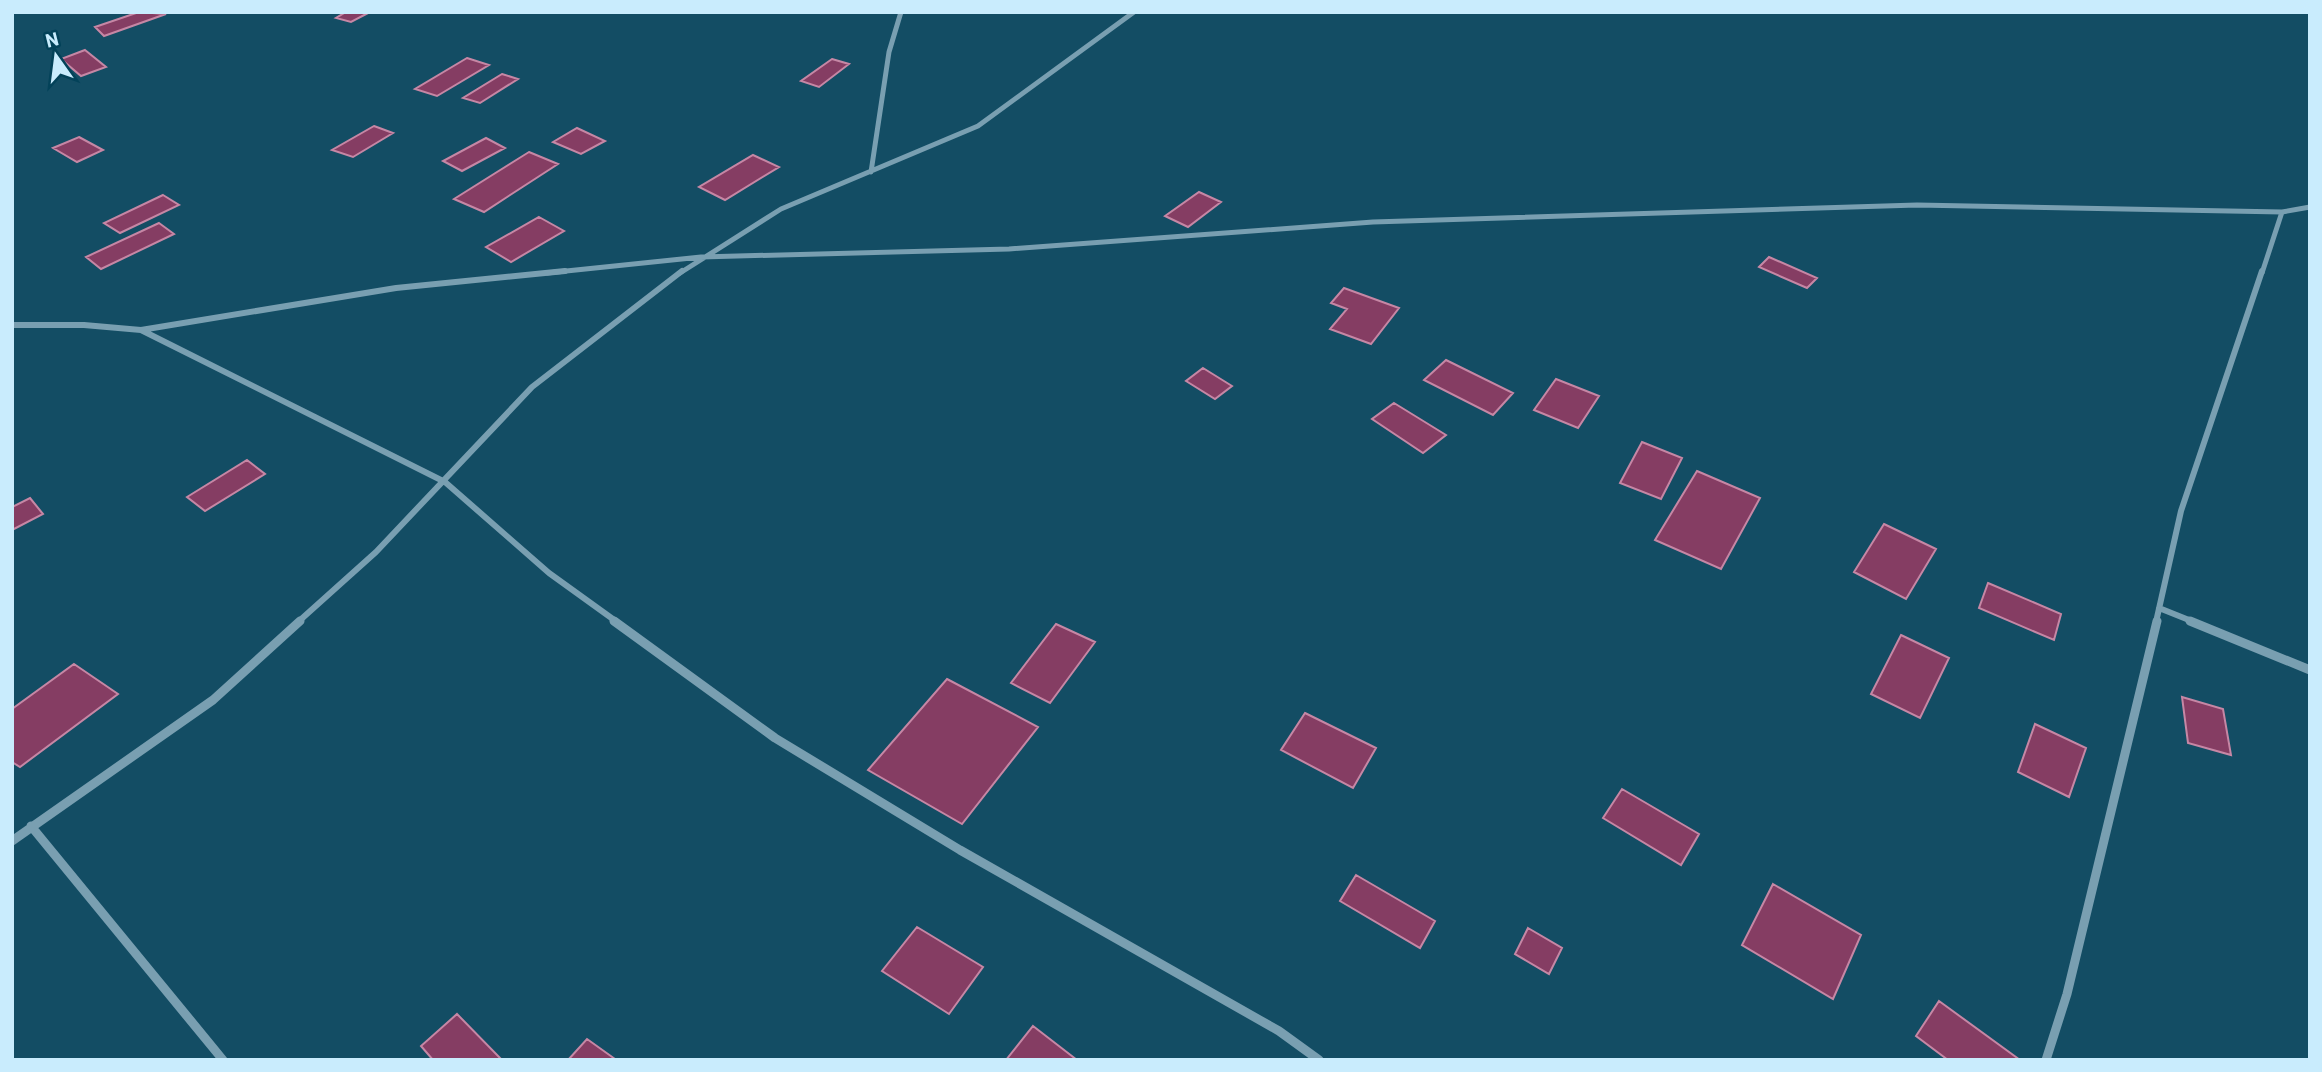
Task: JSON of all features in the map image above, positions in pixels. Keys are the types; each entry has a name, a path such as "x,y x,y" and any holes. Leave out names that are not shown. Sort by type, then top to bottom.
{"street":[{"path":"871,172 889,52 901,12"},
{"path":"12,841 213,700 376,552 532,387 701,257 781,209 978,126 1134,12"},
{"path":"12,325 141,330 396,288 701,257 1009,249 1373,222 1917,205 2282,212 2310,207"},
{"path":"2046,1060 2070,980 2131,736 2181,511 2282,212"},
{"path":"141,330 445,482 549,573 775,738 960,850 1279,1031 1319,1060"},
{"path":"2159,608 2310,670"},
{"path":"31,827 223,1060"}],"building":[{"path":"139,12 166,14 104,36 95,27"},
{"path":"346,12 370,12 351,22 336,18"},
{"path":"85,50 106,67 81,76 61,59"},
{"path":"467,58 489,65 437,96 415,89"},
{"path":"832,59 849,64 819,87 801,81"},
{"path":"502,74 518,79 480,103 463,98"},
{"path":"374,126 393,133 353,157 332,150"},
{"path":"577,128 605,141 581,154 553,142"},
{"path":"79,137 103,150 77,162 53,148"},
{"path":"486,138 505,148 462,171 443,161"},
{"path":"529,152 558,164 484,212 454,199"},
{"path":"753,155 779,167 725,200 699,187"},
{"path":"1199,192 1221,202 1188,227 1165,216"},
{"path":"163,195 179,205 120,233 104,223"},
{"path":"539,217 564,231 511,262 486,247"},
{"path":"159,223 174,234 101,269 86,257"},
{"path":"1769,257 1817,278 1807,288 1759,267"},
{"path":"1344,288 1399,308 1371,344 1330,329 1347,309 1331,303"},
{"path":"1446,360 1513,393 1493,415 1424,380"},
{"path":"1203,368 1232,386 1215,399 1186,381"},
{"path":"1556,379 1599,396 1578,428 1534,410"},
{"path":"1394,403 1446,435 1423,453 1372,419"},
{"path":"1642,442 1682,458 1661,499 1620,483"},
{"path":"247,460 265,474 205,511 187,497"},
{"path":"1697,471 1760,498 1721,569 1655,540"},
{"path":"30,498 43,514 12,530 12,507"},
{"path":"1884,524 1936,549 1906,599 1854,572"},
{"path":"1988,583 2061,614 2054,640 1979,608"},
{"path":"1056,624 1095,642 1050,703 1011,683"},
{"path":"1901,635 1949,658 1920,718 1871,694"},
{"path":"74,664 118,694 20,767 12,762 12,709"},
{"path":"947,679 1038,727 962,824 868,770"},
{"path":"2182,697 2223,709 2231,755 2188,743"},
{"path":"1305,713 1376,748 1353,788 1281,750"},
{"path":"2035,724 2086,748 2069,797 2018,772"},
{"path":"1622,789 1699,834 1681,865 1603,818"},
{"path":"1356,875 1435,921 1420,948 1340,901"},
{"path":"1773,884 1861,935 1833,999 1742,945"},
{"path":"917,927 983,967 949,1014 882,971"},
{"path":"1528,928 1562,948 1549,974 1515,954"},
{"path":"1939,1001 2020,1060 1948,1060 1916,1036"},
{"path":"457,1014 502,1060 433,1060 421,1046"},
{"path":"1033,1026 1077,1060 1006,1060"},
{"path":"587,1039 615,1059 568,1060"}]}
